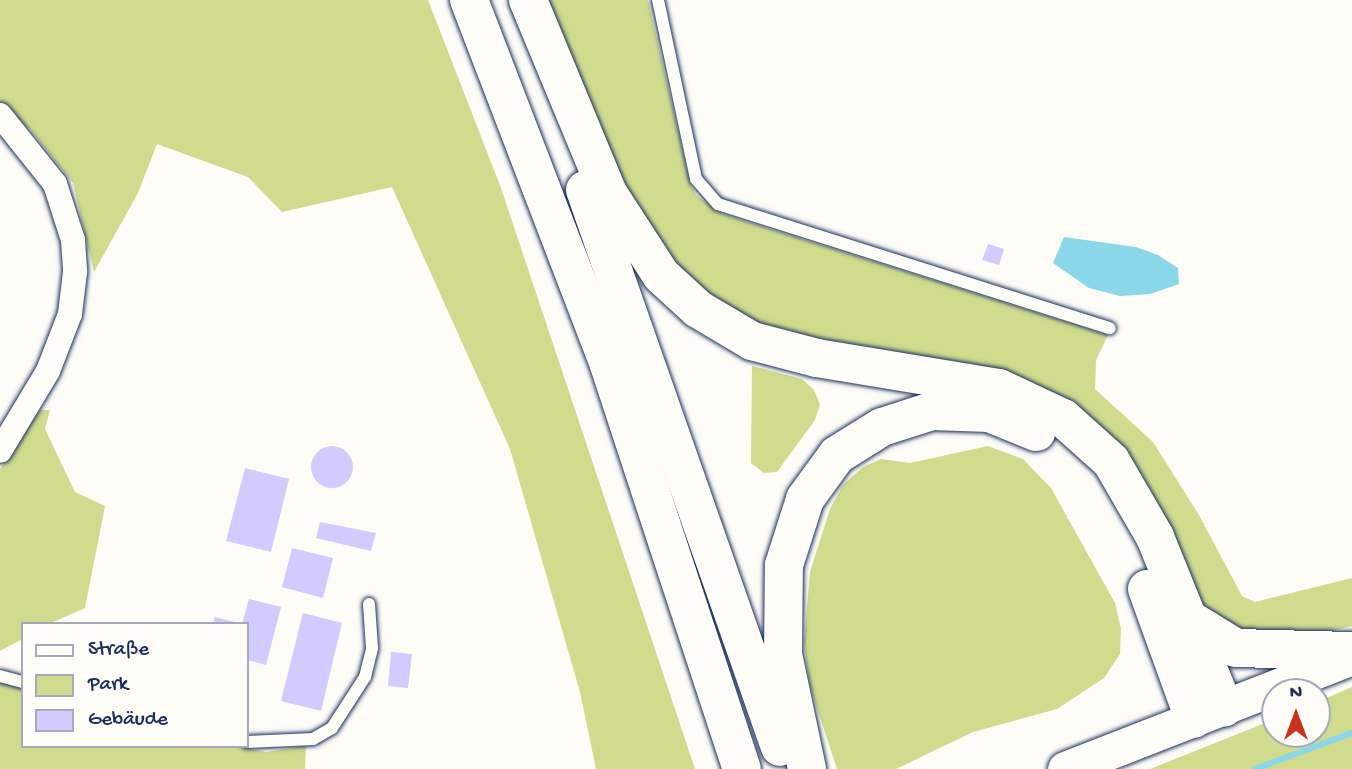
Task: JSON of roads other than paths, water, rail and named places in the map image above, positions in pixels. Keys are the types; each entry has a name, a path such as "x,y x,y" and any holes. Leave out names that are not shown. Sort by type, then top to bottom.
{"highway":[{"path":"469,0 610,365 742,769"},
{"path":"515,0 619,283 788,769"},
{"path":"528,0 608,192 660,275 698,309 752,341 817,358 999,388 1063,418 1111,461 1155,537 1187,618 1209,713"},
{"path":"807,769 783,654 784,565 794,526 805,499 837,455 882,427 932,411 989,413 1020,425 1049,439 1099,486 1209,713"},
{"path":"1187,618 1236,648 1352,652"}],"main road":[{"path":"1065,769 1352,657"}],"street":[{"path":"0,115 55,184 73,240 75,272 70,314 48,371 0,451"}],"lane":[{"path":"657,0 696,179 718,204 1110,328"},
{"path":"248,742 303,741 332,728 365,677 372,648 369,604"},
{"path":"0,676 21,681"}],"water":[{"path":"1064,237 1136,247 1158,255 1178,268 1179,284 1150,294 1120,296 1089,288 1053,263"}],"waterway":[{"path":"1255,769 1352,733"}]}
